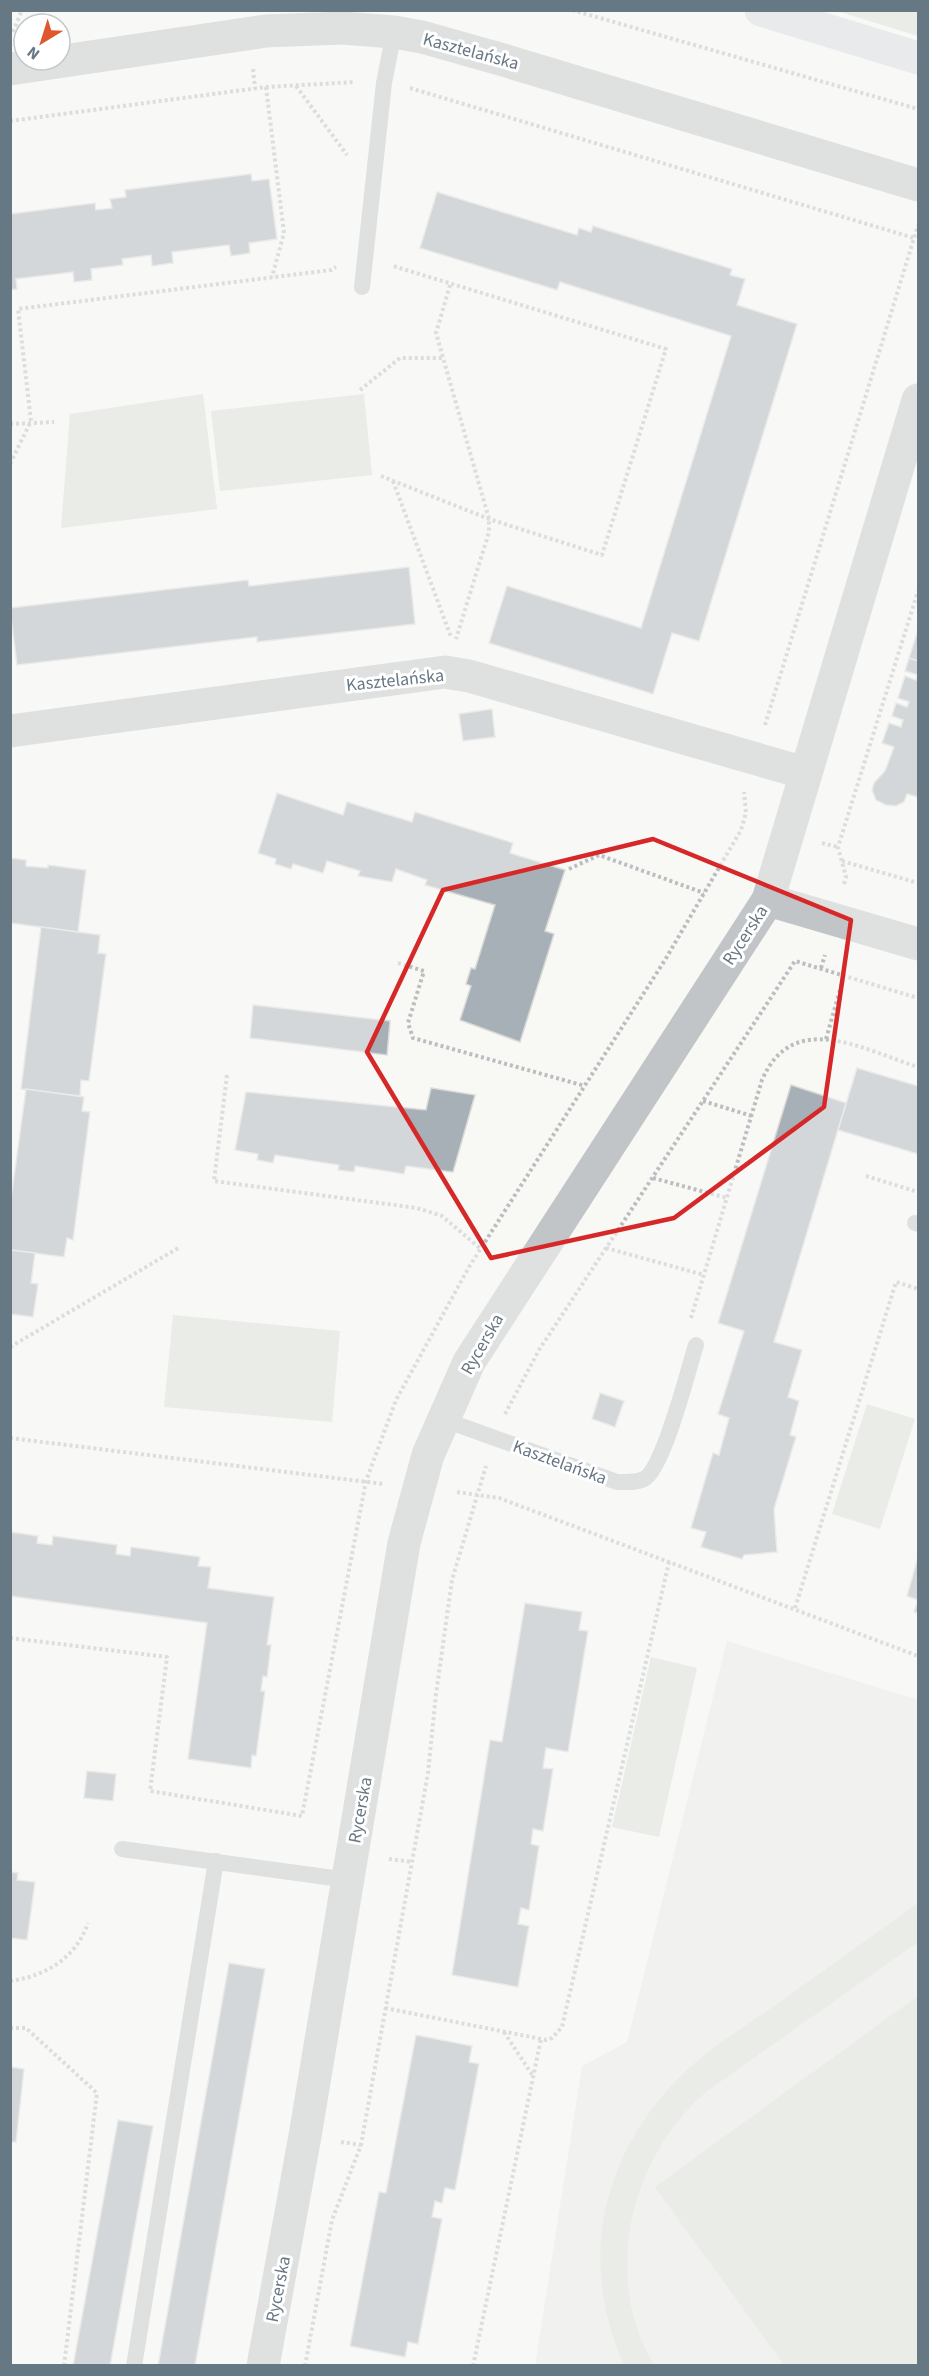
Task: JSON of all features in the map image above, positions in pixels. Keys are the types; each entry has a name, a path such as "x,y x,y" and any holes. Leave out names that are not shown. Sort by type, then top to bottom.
{"street":[{"path":"761,10 918,58"},
{"name":"Kasztelańska","path":"10,69 266,31 342,28 394,32 422,37 510,62 918,185"},
{"name":"Rycerska","path":"263,2366 305,2136 404,1543 417,1489 442,1419 470,1362 509,1298 768,900 918,400"},
{"name":"Kasztelańska","path":"10,731 445,672 480,679 805,773"},
{"path":"768,900 918,944"}],"lane":[{"path":"362,287 384,83 394,32"},
{"name":"Kasztelańska","path":"442,1419 617,1482 632,1483 645,1478 654,1470 663,1451 696,1345"},
{"path":"122,1849 348,1880"},
{"path":"134,2366 216,1862"}],"path":[{"path":"10,38 22,10"},
{"path":"572,10 918,109"},
{"path":"10,121 266,87 384,83 914,238"},
{"path":"296,86 353,162"},
{"path":"266,87 284,233 272,278"},
{"path":"10,1638 167,1657 150,1791 302,1816 366,1481 396,1400 419,1354 481,1249 585,1086 741,830 746,813 744,787 752,758 918,225"},
{"path":"381,476 489,519 602,555 666,349 393,267 386,258"},
{"path":"10,464 31,421 18,309 331,270 343,261"},
{"path":"393,481 454,646 489,532 489,519 436,333 450,285"},
{"path":"360,390 399,358 443,358"},
{"path":"10,424 31,421 54,422"},
{"path":"821,968 846,877 838,847 918,591"},
{"path":"569,869 599,855 704,893"},
{"path":"841,861 918,883"},
{"path":"304,2366 332,2220 361,2145 428,1773 436,1694 452,1580 476,1492 511,1398 538,1350 795,961 918,998"},
{"path":"398,963 424,971 408,1023 413,1038 585,1086"},
{"path":"826,1039 844,976"},
{"path":"696,1345 688,1328 762,1080 776,1055 788,1046 809,1038 826,1039 918,1067"},
{"path":"227,1075 214,1181 417,1208 442,1216 481,1249"},
{"path":"703,1101 752,1116"},
{"path":"866,1176 918,1192"},
{"path":"652,1178 727,1198"},
{"path":"10,1347 180,1247"},
{"path":"606,1248 704,1275"},
{"path":"795,1608 896,1282 918,1288"},
{"path":"10,1438 417,1489 476,1492 499,1498 918,1656"},
{"path":"385,2008 541,2039 552,2038 562,2027 669,1562"},
{"path":"10,1981 32,1978 52,1968 80,1942 88,1923"},
{"path":"10,2028 26,2028 97,2093 64,2366"},
{"path":"503,2031 534,2076"},
{"path":"473,2366 541,2039"}],"highlighted area":[{"path":"653,839 851,920 824,1107 674,1218 491,1258 367,1052 443,890"}],"shaded area":[{"path":"837,11 918,11 918,36"},
{"path":"203,394 217,509 61,528 70,414"},
{"path":"364,394 372,475 220,491 211,411"},
{"path":"173,1315 340,1331 332,1422 164,1407"},
{"path":"867,1404 915,1419 880,1529 832,1514"},
{"path":"727,1641 918,1700 918,2365 535,2366 582,2066 627,2042"},
{"path":"651,1657 697,1668 659,1837 612,1827"},
{"path":"918,1903 918,1942 707,2091 680,2118 659,2149 642,2183 632,2219 627,2257 629,2294 638,2331 654,2365 624,2365 609,2325 602,2284 601,2245 606,2206 618,2169 636,2133 660,2099 700,2059"},
{"path":"918,1996 918,2365 784,2365 655,2187"}],"building":[{"path":"251,174 252,181 269,179 277,239 249,243 250,253 231,256 229,245 172,252 173,263 152,266 151,255 122,259 123,265 91,269 92,280 74,282 73,272 16,279 17,289 10,290 10,214 95,203 96,210 112,208 110,199 126,197 125,190"},
{"path":"437,192 577,235 579,228 591,232 593,226 732,269 730,275 745,279 737,305 797,324 699,641 672,633 653,694 489,643 507,586 641,628 731,336 560,282 557,290 420,248"},
{"path":"409,567 415,624 257,642 257,637 17,665 10,608 248,580 249,586"},
{"path":"918,630 918,661 909,658"},
{"path":"909,658 918,661 918,675 905,671"},
{"path":"918,675 918,797 907,794 904,802 896,806 886,805 876,800 872,790 874,783 885,771 894,747 882,743 889,723 901,727 903,720 892,716 896,703 907,707 909,702 898,698 905,676 916,680"},
{"path":"492,709 495,737 463,741 459,714"},
{"path":"277,793 343,815 347,802 412,822 415,812 513,843 510,853 565,870 545,931 554,934 520,1042 460,1020 471,986 466,984 471,968 475,969 495,905 425,885 427,880 396,869 392,882 358,876 360,871 327,861 323,873 293,864 291,869 275,864 276,859 258,853"},
{"path":"10,858 26,860 26,866 48,868 48,865 86,870 78,932 10,923"},
{"path":"41,927 100,935 98,953 106,954 89,1081 81,1080 80,1096 21,1089"},
{"path":"253,1005 390,1021 387,1055 250,1038"},
{"path":"857,1068 918,1086 918,1154 838,1130"},
{"path":"791,1085 846,1103 774,1342 802,1350 788,1397 799,1401 790,1435 796,1437 774,1509 777,1552 744,1555 742,1559 701,1547 706,1532 691,1528 713,1453 719,1455 729,1418 718,1414 744,1331 718,1323"},
{"path":"431,1088 475,1095 453,1172 406,1166 404,1174 355,1166 354,1172 338,1170 339,1165 275,1155 273,1163 257,1160 258,1154 235,1150 246,1092 426,1110"},
{"path":"26,1089 84,1097 82,1111 90,1112 73,1240 67,1238 64,1257 10,1250 10,1206"},
{"path":"10,1250 35,1253 31,1283 38,1284 33,1317 10,1314"},
{"path":"600,1393 624,1401 615,1427 592,1419"},
{"path":"10,1532 38,1536 37,1543 52,1545 53,1536 117,1545 116,1554 130,1556 131,1547 200,1557 198,1566 211,1567 208,1588 274,1597 267,1645 271,1645 267,1677 263,1676 261,1691 265,1691 256,1756 252,1755 251,1768 188,1759 207,1623 10,1596"},
{"path":"918,1557 918,1600 907,1596"},
{"path":"918,1600 918,1613 914,1612"},
{"path":"525,1603 582,1612 579,1630 588,1631 568,1752 546,1748 543,1768 553,1769 543,1831 533,1829 531,1844 539,1846 529,1910 521,1908 518,1924 529,1926 518,1987 452,1975 490,1740 502,1742"},
{"path":"87,1771 116,1774 113,1801 84,1798"},
{"path":"10,1872 18,1873 17,1880 35,1882 27,1940 10,1938"},
{"path":"229,1963 265,1969 195,2366 158,2366"},
{"path":"416,2035 472,2046 469,2062 479,2064 455,2190 445,2188 442,2203 435,2201 432,2217 442,2219 418,2344 408,2342 405,2357 350,2346 379,2192 386,2193"},
{"path":"10,2067 24,2069 16,2142 10,2142"},
{"path":"118,2120 153,2126 110,2366 73,2366"}]}
